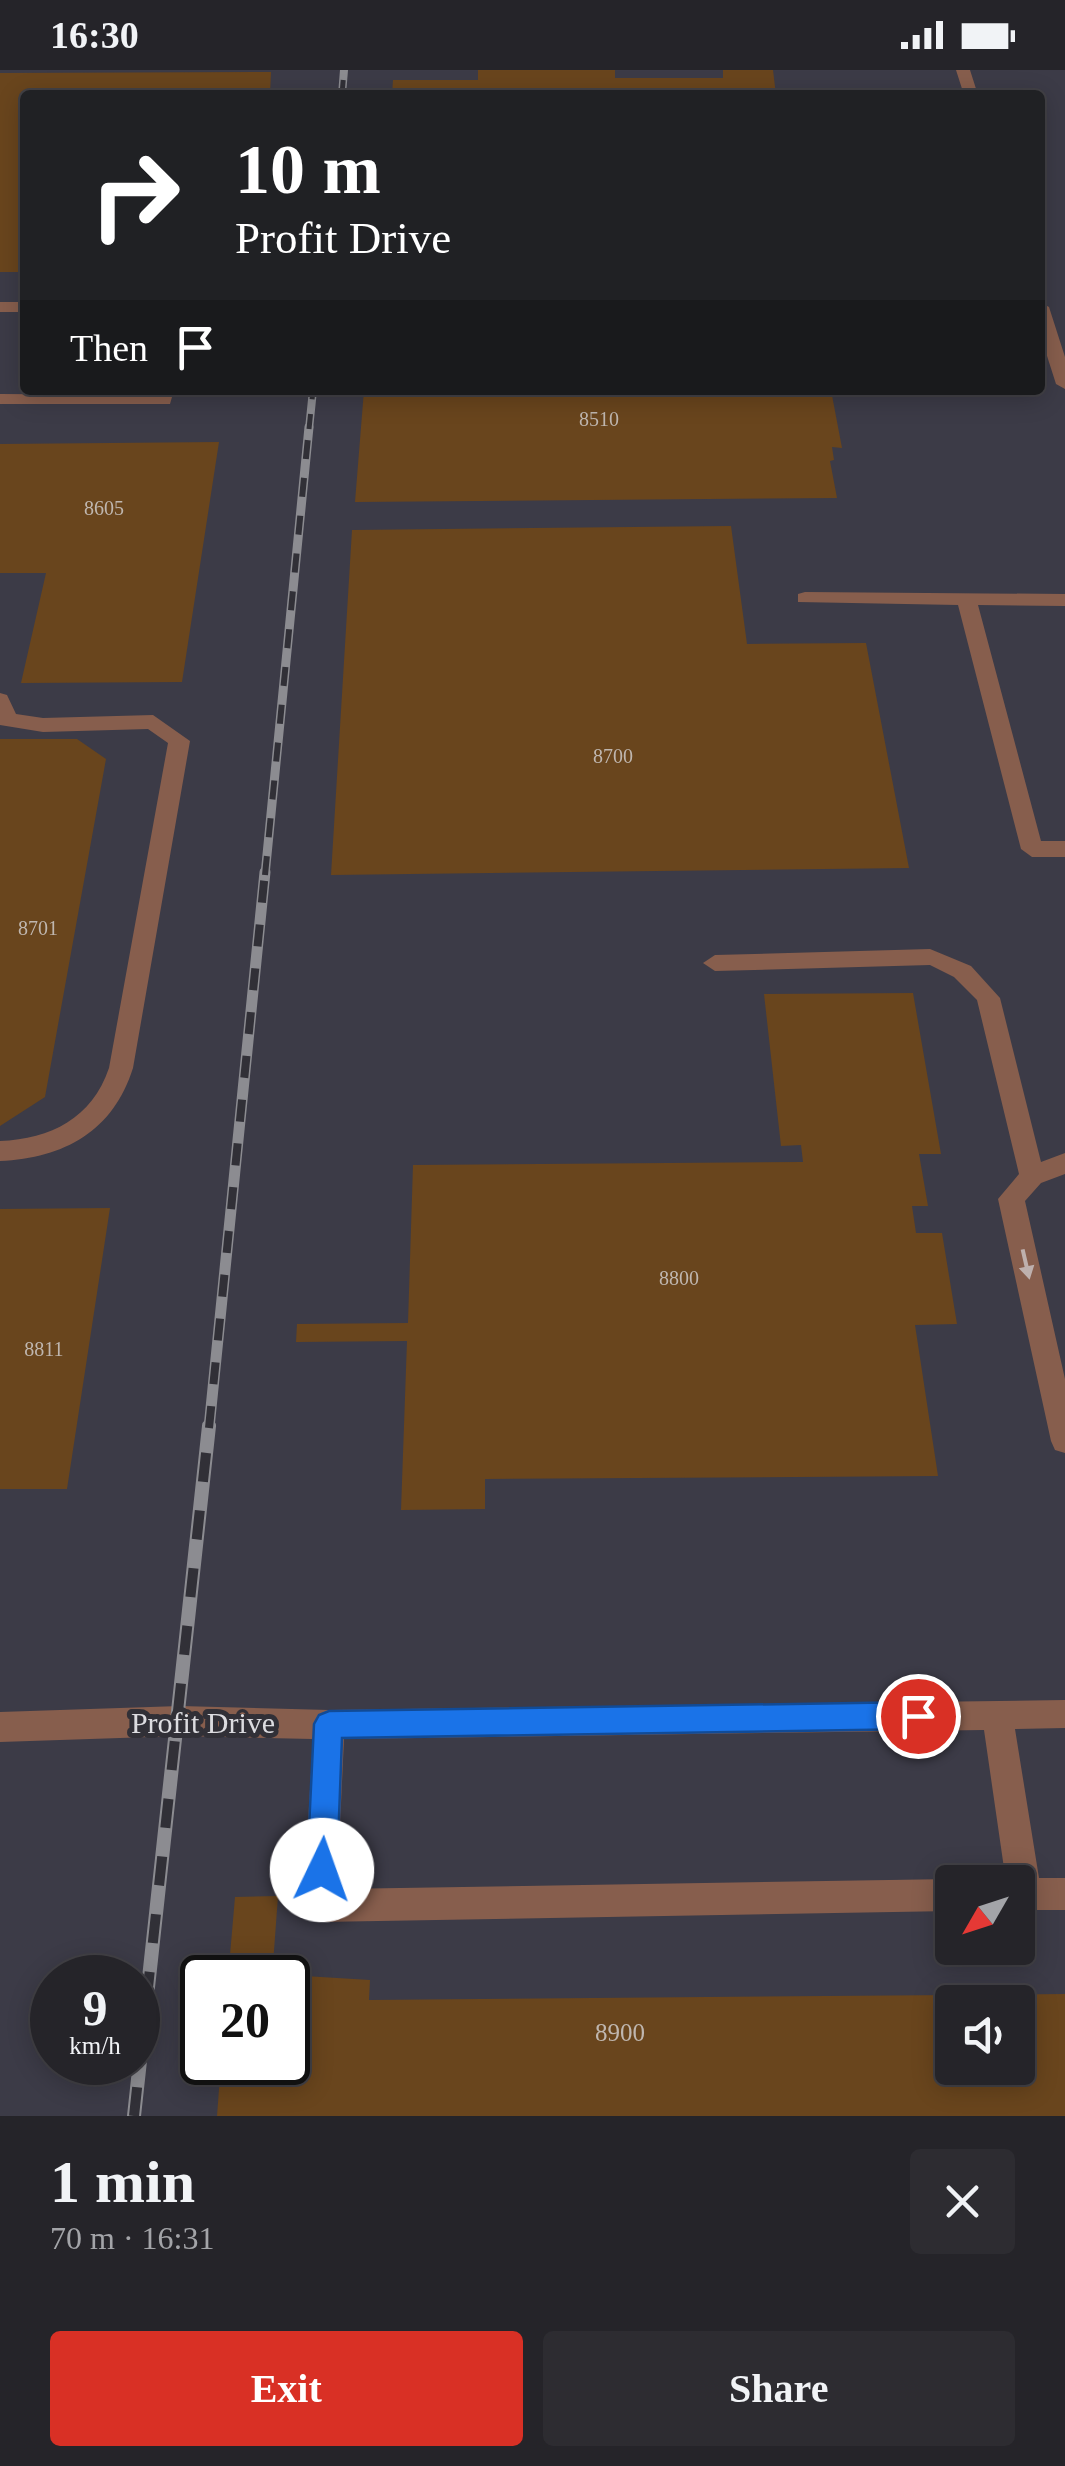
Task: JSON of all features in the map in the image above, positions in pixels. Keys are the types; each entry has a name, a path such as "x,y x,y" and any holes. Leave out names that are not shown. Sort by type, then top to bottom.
{"street":[{"path":"1045,322 1065,384"},
{"path":"0,399 164,400 165,395"},
{"path":"805,598 1065,600"},
{"path":"967,600 1032,849 1065,849"},
{"path":"0,1152 17,1152 71,1132 109,1103 120,1068 179,741 153,722 43,725 2,713"},
{"path":"716,963 930,957 954,964 974,979 988,998 1032,1176"},
{"path":"1065,1163 1032,1176 1011,1199 1065,1441"},
{"path":"996,1714 1017,1865"},
{"name":"Profit Drive","path":"0,1727 180,1721 329,1724 1065,1714"},
{"path":"329,1724 320,1906 935,1896"},
{"path":"1035,1894 1065,1894"}],"shaded area":[{"path":"0,70 1065,70 1065,2116 0,2116"}],"building":[{"path":"478,70 615,70 615,78 723,78 723,70 773,70 775,90 392,90 393,80 478,80"},
{"path":"271,72 270,90 20,90 20,272 0,272 0,73"},
{"path":"364,395 832,395 842,448 832,447 834,460 830,461 837,498 355,502"},
{"path":"219,442 182,682 21,683 46,573 0,573 0,444"},
{"path":"731,526 747,644 866,643 909,868 331,875 352,530"},
{"path":"0,739 77,739 106,759 45,1097 0,1126"},
{"path":"913,993 941,1154 919,1154 928,1206 912,1206 916,1233 942,1233 957,1324 915,1325 938,1476 485,1479 485,1509 401,1510 407,1341 296,1342 297,1324 408,1323 413,1165 803,1162 801,1145 781,1146 764,994"},
{"path":"110,1208 67,1489 0,1489 0,1209"},
{"path":"278,1896 274,1955 230,1955 235,1897"},
{"path":"310,1976 370,1980 369,2000 935,1995 935,2085 1035,2085 1035,1994 1065,1994 1065,2116 217,2116 219,2085 310,2085"}],"railway":[{"path":"342,90 344,70"},
{"path":"309,429 312,395"},
{"path":"265,875 309,427"},
{"path":"209,1428 265,872"},
{"path":"134,2116 209,1426"}],"route":[{"path":"322,1870 329,1724 918,1716"}]}
